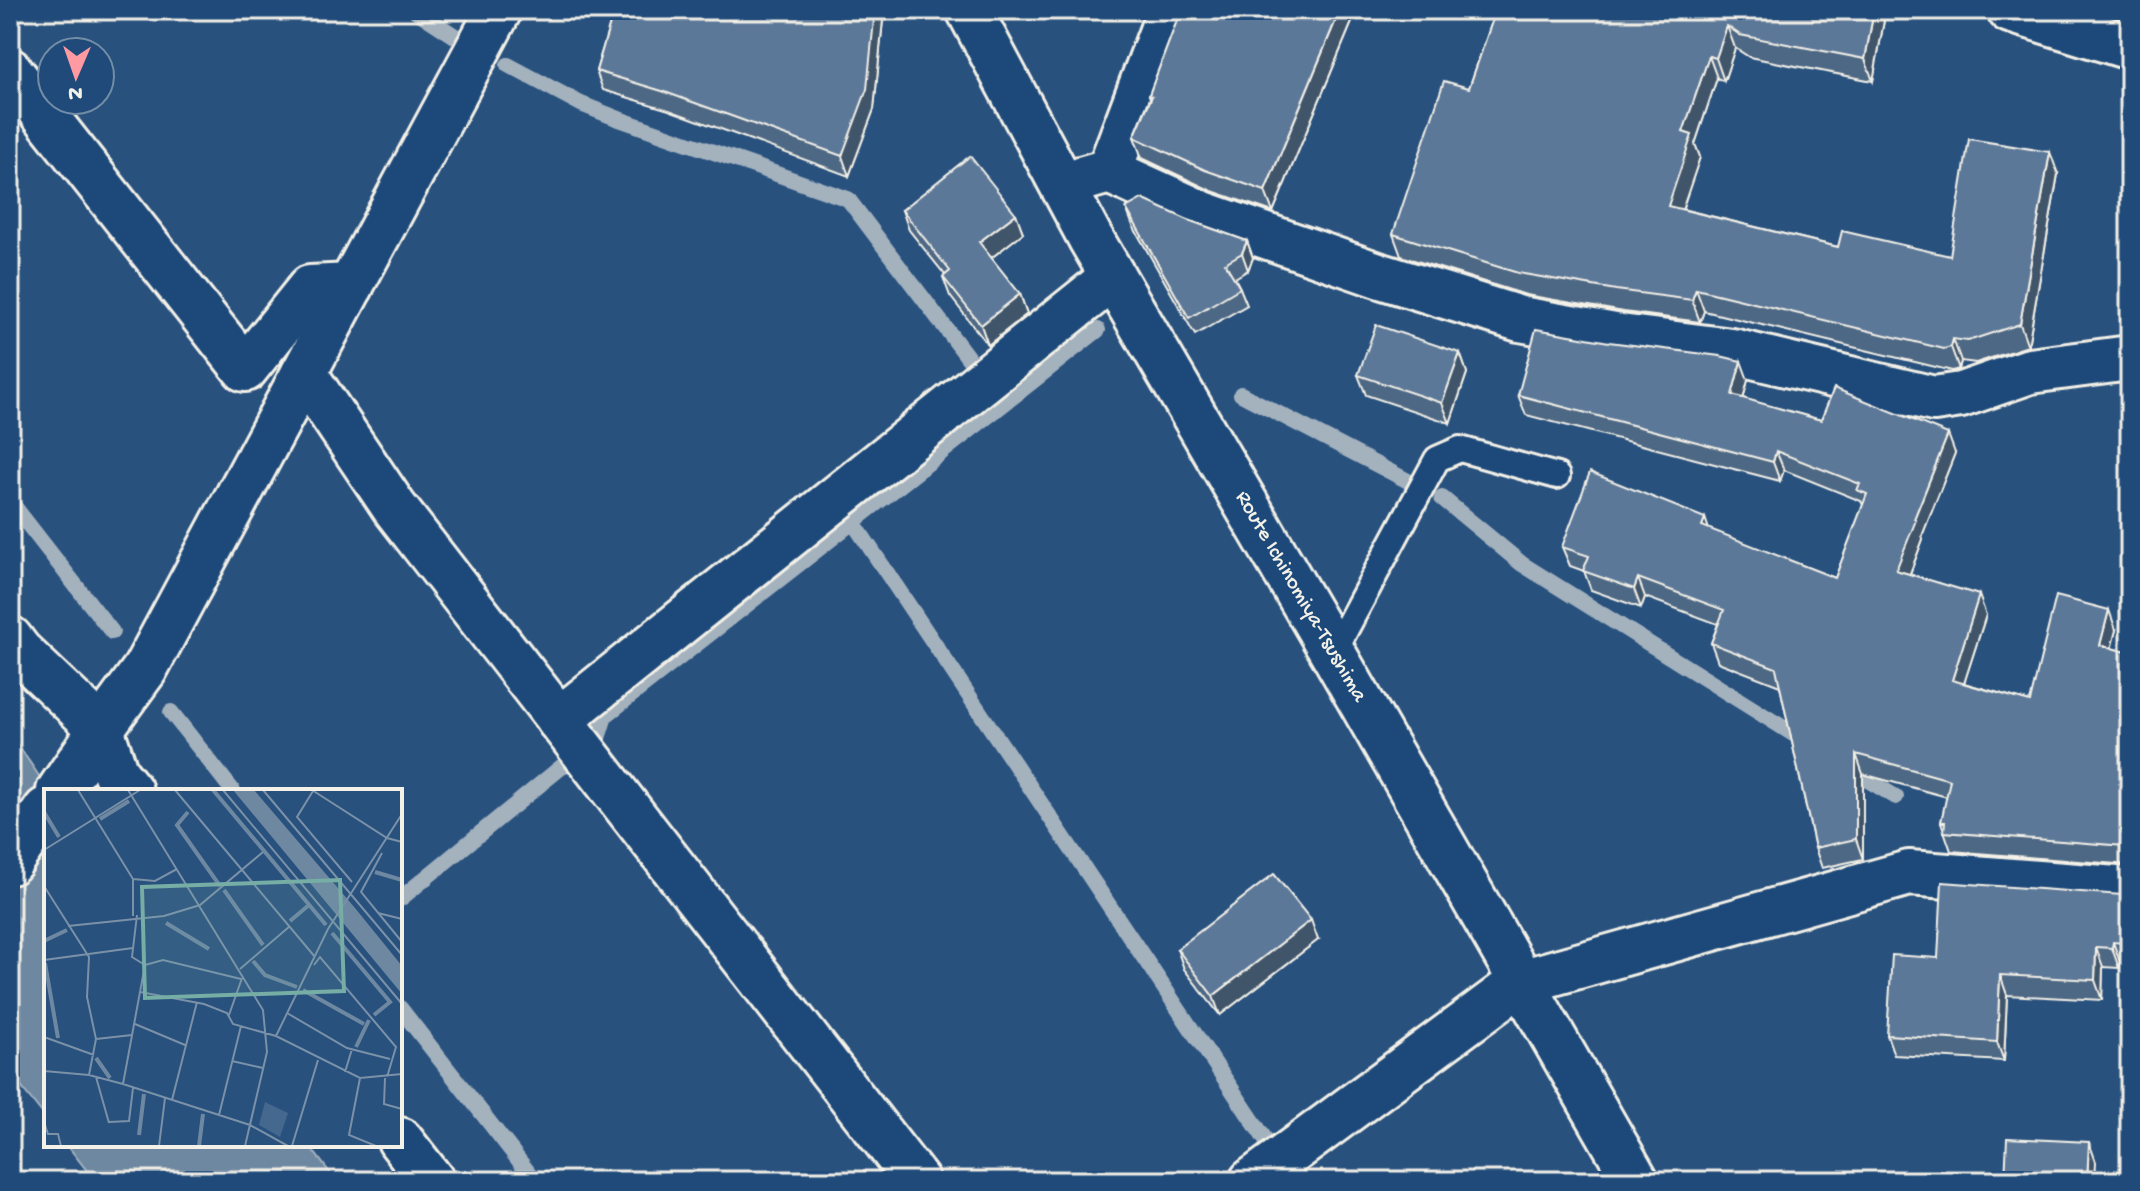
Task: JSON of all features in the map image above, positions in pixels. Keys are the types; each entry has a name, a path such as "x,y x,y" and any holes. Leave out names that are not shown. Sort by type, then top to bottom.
{"street":[{"path":"60,789 145,669 499,10"},
{"name":"Route Ichinomiya-Tsushima","path":"969,10 1113,277 1636,1181"},
{"path":"1109,171 1170,10"},
{"path":"2010,10 2130,47"},
{"path":"10,71 245,369 310,288 351,286"},
{"path":"1063,185 1109,171 1203,214 1381,276 1520,319 1620,337 1732,351 1934,399 1961,395 2030,371 2130,358"},
{"path":"559,720 1113,277"},
{"path":"304,373 394,507 917,1181"},
{"path":"10,639 128,789"},
{"path":"10,862 44,813"},
{"path":"1252,1181 1521,982 1909,873 2130,890"},
{"path":"402,1143 432,1181"}],"lane":[{"path":"1333,653 1437,459 1460,449 1557,476"}],"water":[{"path":"10,733 45,789 44,1116 14,1078 10,1081"},
{"path":"69,1147 310,1147 336,1181 95,1181"}],"building":[{"path":"614,10 875,10 867,89 842,156 662,91 596,71"},
{"path":"1181,10 1340,10 1265,191 1205,170 1134,137 1152,96 1149,95"},
{"path":"1496,10 1874,10 1865,59 1740,35 1727,26 1716,58 1709,56 1683,132 1692,135 1668,206 1838,247 1842,231 1950,256 1969,139 2050,152 2020,324 1968,341 1953,339 1951,347 1944,349 1696,289 1692,300 1518,273 1393,234 1444,81 1469,88"},
{"path":"970,156 1016,214 979,242 1020,294 981,325 943,277 950,271 902,210"},
{"path":"1142,199 1188,220 1247,241 1242,253 1225,263 1240,288 1189,318 1126,208"},
{"path":"1376,325 1460,353 1442,403 1358,375"},
{"path":"1536,329 1741,361 1732,395 1821,420 1834,388 1948,434 1896,570 1979,595 1952,680 2030,702 2056,596 2109,610 2100,645 2130,653 2130,847 1944,832 1945,822 1941,822 1950,780 1856,754 1856,839 1815,848 1776,668 1711,643 1724,610 1638,578 1634,589 1583,571 1589,556 1562,547 1590,472 1705,518 1702,526 1835,578 1867,494 1857,490 1860,484 1776,451 1773,462 1518,395"},
{"path":"1274,874 1311,920 1213,996 1177,949"},
{"path":"1942,882 2130,894 2130,928 2124,928 2123,943 2113,942 2112,948 2096,947 2095,980 2000,975 1997,1042 1887,1035 1892,955 1938,958"},
{"path":"2007,1138 2089,1142 2087,1181 2005,1181"}],"waterway":[{"path":"415,10 455,36"},
{"path":"508,65 581,104 619,119 848,199 975,367"},
{"path":"599,735 605,716 1098,330"},
{"path":"1241,394 1410,482"},
{"path":"1442,498 1522,564 1806,742"},
{"path":"10,501 112,632"},
{"path":"853,522 1267,1142"},
{"path":"171,712 231,789"},
{"path":"402,897 565,764"},
{"path":"1846,767 1896,797"},
{"path":"402,1011 535,1181"}]}
